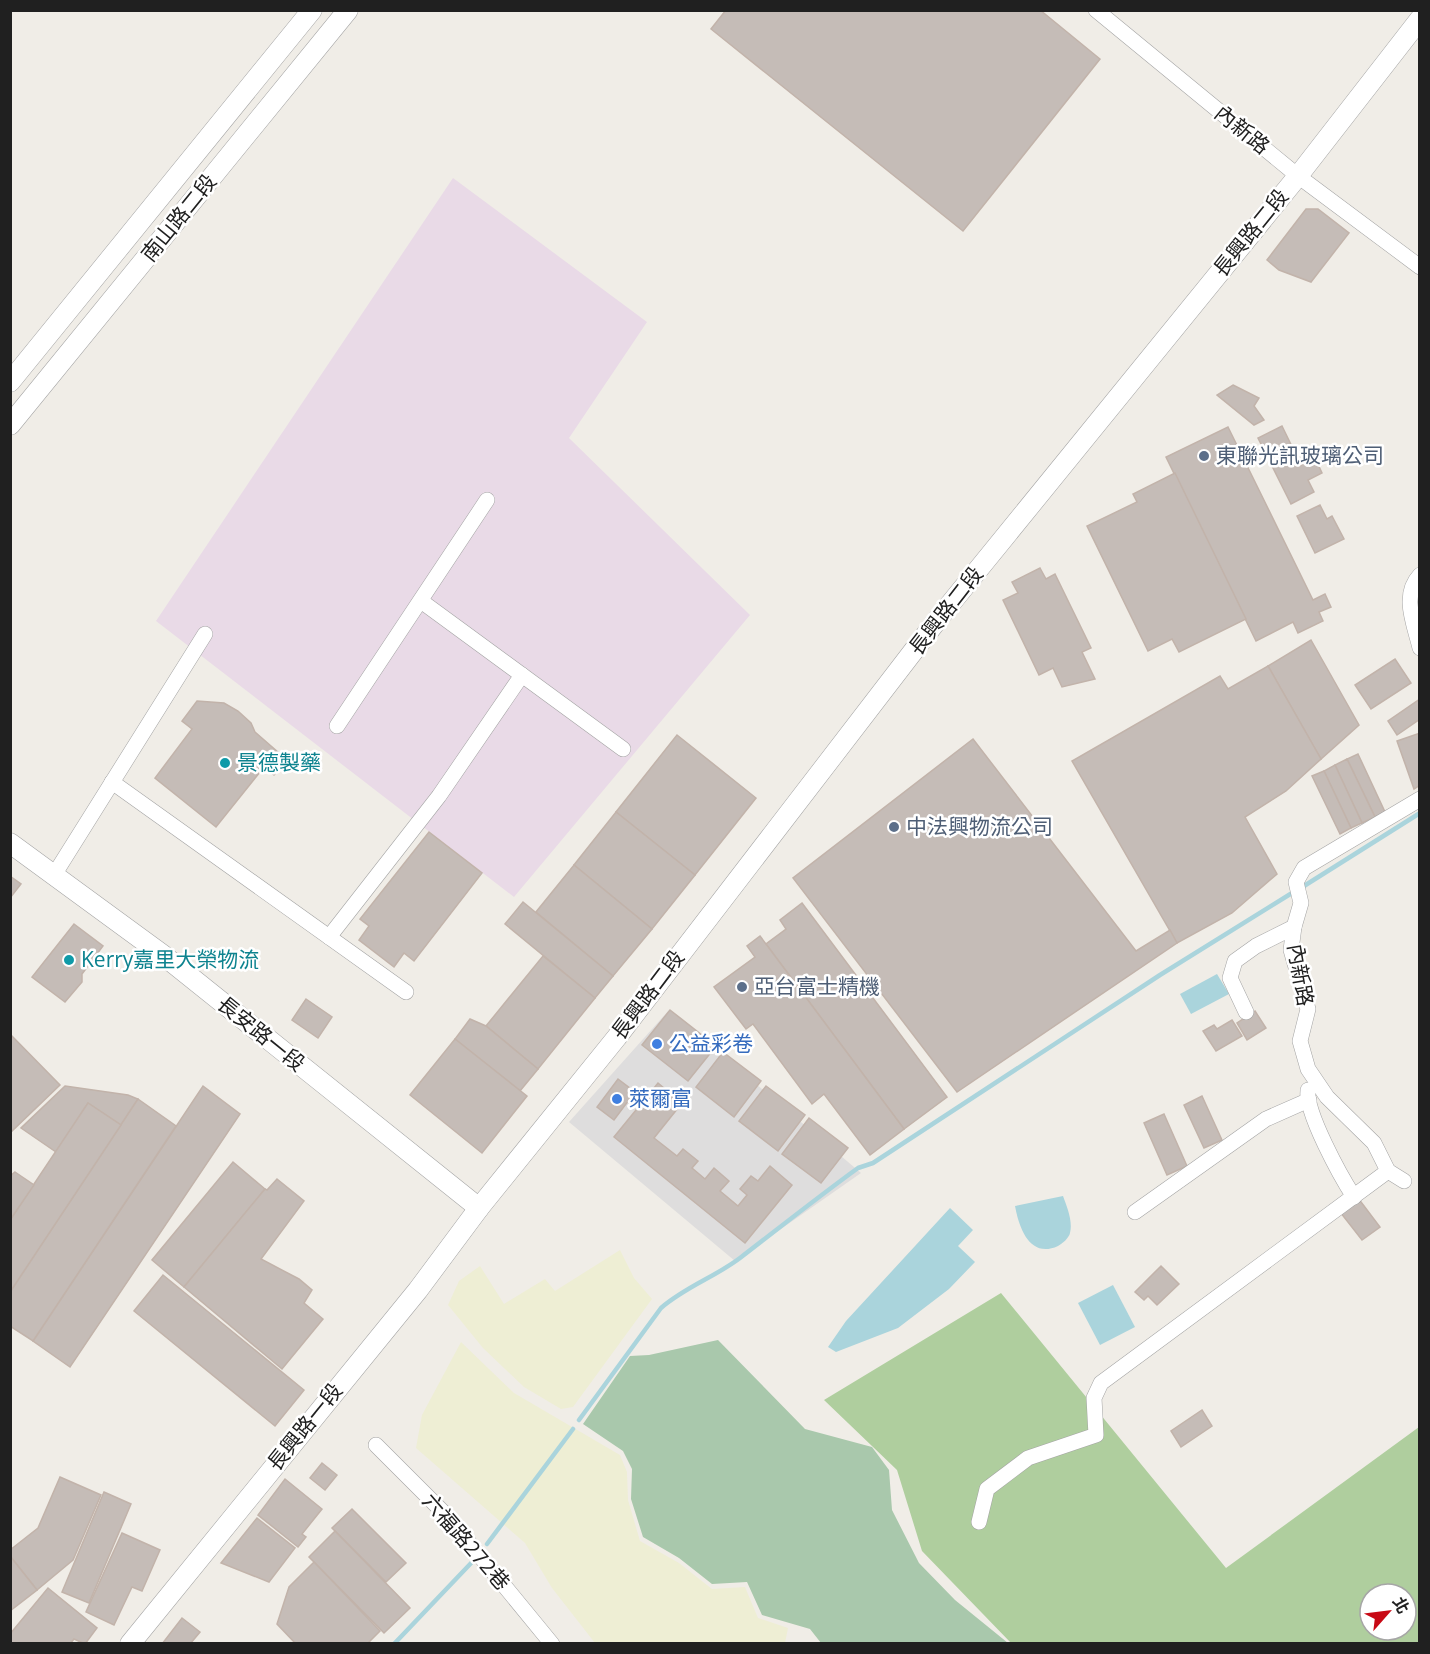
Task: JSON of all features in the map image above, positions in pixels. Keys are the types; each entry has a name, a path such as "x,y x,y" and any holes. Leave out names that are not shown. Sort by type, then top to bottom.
{"street":[{"name":"南山路二段","path":"10,382 312,10"},
{"name":"南山路二段","path":"10,425 348,10"},
{"name":"內新路","path":"1096,10 1298,176 1419,267"},
{"name":"長興路二段","path":"479,1208 617,1037 939,619 1298,176 1419,19"},
{"path":"337,726 487,500"},
{"path":"1419,574 1412,583 1408,599 1419,648"},
{"path":"421,602 623,749"},
{"path":"54,875 205,634"},
{"path":"329,937 439,796 522,675"},
{"path":"112,782 406,992"},
{"name":"內新路","path":"1388,1172 1374,1143 1327,1097 1308,1070 1300,1041 1308,1009 1291,950 1294,927 1301,903 1296,882 1304,868 1419,799"},
{"name":"長安路一段","path":"11,845 163,955 479,1208"},
{"path":"1246,1012 1230,978 1235,961 1256,946 1294,927"},
{"path":"1313,1076 1306,1093 1340,1175 1354,1197"},
{"path":"1136,1212 1266,1119 1309,1100"},
{"path":"979,1522 987,1489 1028,1458 1096,1435 1094,1398 1101,1383 1388,1172 1404,1181"},
{"name":"長興路一段","path":"130,1644 418,1290 479,1208"},
{"name":"六福路272巷","path":"376,1444 448,1517 552,1644"}],"shaded area":[{"path":"453,178 647,322 569,438 750,615 514,897 156,621"},
{"path":"669,1010 861,1173 735,1261 569,1122"}],"green space":[{"path":"620,1250 634,1278 652,1299 573,1407 561,1409 524,1387 483,1348 448,1305 459,1281 480,1266 504,1304 545,1279 555,1291"},
{"path":"1001,1293 1226,1568 1419,1427 1419,1643 1011,1643 922,1551 897,1470 824,1400"},
{"path":"718,1340 805,1429 872,1447 889,1470 892,1510 919,1563 955,1600 1008,1643 821,1643 810,1629 762,1615 747,1582 712,1584 679,1558 643,1537 631,1499 632,1469 623,1451 583,1424 630,1356 649,1355"},
{"path":"461,1342 514,1393 620,1455 627,1472 628,1500 640,1541 679,1563 712,1589 745,1587 758,1618 788,1628 785,1643 595,1643 552,1588 525,1543 416,1448 422,1415"}],"water":[{"path":"1217,974 1229,994 1191,1014 1180,994"},
{"path":"1063,1196 1070,1219 1071,1228 1068,1237 1060,1245 1048,1249 1033,1245 1023,1232 1015,1206"},
{"path":"950,1208 973,1230 958,1246 975,1262 949,1289 898,1328 836,1352 828,1347 846,1321"},
{"path":"1113,1285 1135,1327 1100,1345 1078,1303"}],"building":[{"path":"726,10 1040,10 1100,59 963,231 711,29"},
{"path":"1306,209 1318,209 1349,233 1311,282 1279,270 1267,260"},
{"path":"1233,385 1259,398 1254,406 1264,420 1254,425 1217,395"},
{"path":"1282,426 1301,465 1315,458 1322,473 1308,480 1314,492 1291,504 1258,438"},
{"path":"1228,427 1313,600 1325,594 1331,607 1319,612 1323,621 1298,633 1293,622 1256,641 1166,457"},
{"path":"1175,473 1246,619 1179,652 1172,639 1148,651 1087,526 1137,502 1133,494"},
{"path":"1320,505 1327,519 1332,516 1344,539 1315,553 1297,516"},
{"path":"1040,568 1046,579 1055,574 1091,648 1082,652 1095,679 1062,687 1053,668 1039,675 1003,600 1018,593 1012,582"},
{"path":"1311,640 1359,725 1321,759 1268,666"},
{"path":"1395,659 1411,683 1371,709 1355,685"},
{"path":"1268,666 1321,759 1286,791 1245,817 1277,874 1232,913 1177,943 1072,761 1220,676 1228,689"},
{"path":"1420,699 1420,719 1397,735 1388,721"},
{"name":"景德製藥","path":"197,701 224,703 238,711 251,723 255,732 286,759 274,775 264,767 216,827 155,778 192,729 182,721"},
{"path":"1420,733 1420,785 1414,789 1397,741"},
{"path":"677,735 756,798 695,875 616,812"},
{"path":"973,739 1136,951 1170,930 1177,943 957,1092 793,878"},
{"path":"1358,754 1385,812 1375,817 1347,759"},
{"path":"1347,759 1375,817 1362,823 1335,765"},
{"path":"1335,765 1362,823 1351,828 1324,771"},
{"path":"1324,771 1351,828 1340,834 1312,776"},
{"path":"616,812 695,875 652,929 574,865"},
{"path":"429,832 482,873 414,961 404,953 394,967 359,940 369,926 360,919"},
{"path":"574,865 652,929 613,976 536,912"},
{"path":"10,876 21,884 10,898"},
{"path":"523,902 613,976 595,998 505,924"},
{"path":"802,903 947,1097 904,1129 766,944 786,929 780,920"},
{"name":"Kerry嘉里大榮物流","path":"74,924 103,946 82,974 82,982 65,1002 32,977"},
{"path":"760,936 904,1129 870,1155 824,1094 812,1104 753,1024 746,1029 714,987 755,957 747,946"},
{"path":"543,956 595,998 538,1069 486,1026"},
{"path":"306,999 332,1017 318,1038 292,1020"},
{"path":"670,1010 716,1046 688,1081 642,1045"},
{"path":"1255,1011 1266,1028 1247,1040 1237,1023"},
{"path":"470,1019 486,1026 538,1069 520,1091 455,1039"},
{"path":"1232,1020 1242,1036 1216,1051 1203,1031 1214,1025 1217,1029"},
{"path":"10,1034 60,1085 12,1131 10,1130"},
{"path":"455,1039 527,1096 482,1153 410,1095"},
{"path":"723,1052 761,1081 734,1117 696,1087"},
{"path":"618,1079 635,1092 614,1120 597,1107"},
{"path":"658,1083 682,1103 654,1138 677,1156 683,1149 698,1161 692,1168 705,1179 714,1168 729,1181 720,1191 738,1206 747,1195 740,1189 751,1176 758,1181 770,1166 792,1185 745,1243 614,1137"},
{"path":"65,1086 128,1095 138,1099 121,1125 88,1103 56,1152 21,1128"},
{"path":"203,1086 240,1114 70,1367 33,1341"},
{"path":"766,1086 805,1115 778,1151 739,1121"},
{"path":"1202,1096 1222,1140 1204,1148 1184,1105"},
{"path":"138,1099 176,1126 33,1341 10,1326 10,1292"},
{"path":"88,1103 121,1125 10,1292 10,1220"},
{"path":"1164,1114 1187,1166 1167,1175 1144,1123"},
{"path":"809,1118 848,1148 821,1183 782,1154"},
{"path":"233,1162 265,1189 184,1287 152,1260"},
{"path":"15,1172 34,1185 10,1220 10,1176"},
{"path":"277,1179 304,1201 261,1259 299,1279 312,1290 304,1303 323,1319 282,1369 184,1287 265,1189 267,1190"},
{"path":"1358,1198 1380,1227 1362,1240 1340,1212"},
{"path":"1161,1266 1179,1284 1157,1305 1148,1296 1144,1300 1135,1292"},
{"path":"163,1275 304,1390 275,1426 134,1311"},
{"path":"1202,1410 1212,1426 1181,1447 1171,1431"},
{"path":"322,1463 337,1475 325,1490 310,1478"},
{"path":"60,1477 101,1495 73,1560 37,1590 10,1556 10,1550 38,1528"},
{"path":"285,1479 322,1509 302,1534 306,1537 298,1547 258,1515"},
{"path":"104,1492 131,1504 89,1603 62,1592"},
{"path":"352,1509 406,1563 386,1582 332,1528"},
{"path":"257,1518 295,1548 269,1582 221,1563"},
{"path":"335,1531 410,1608 384,1633 309,1557"},
{"path":"122,1533 160,1550 142,1591 132,1587 114,1625 86,1612"},
{"path":"10,1556 37,1590 10,1611"},
{"path":"314,1562 380,1631 367,1644 296,1644 277,1624 289,1587"},
{"path":"48,1588 97,1628 85,1644 74,1639 70,1644 10,1644 10,1634"},
{"path":"182,1618 200,1632 190,1644 162,1644"}],"waterway":[{"path":"1304,886 1420,813"},
{"path":"579,1420 661,1308 670,1301 740,1258 858,1168 873,1163 1160,975 1292,893"},
{"path":"487,1544 573,1429"},
{"path":"394,1644 474,1560"}],"place":[{"name":"東聯光訊玻璃公司","path":"1204,456"},
{"name":"景德製藥","path":"225,763"},
{"name":"中法興物流公司","path":"894,827"},
{"name":"Kerry嘉里大榮物流","path":"69,960"},
{"name":"亞台富士精機","path":"742,987"},
{"name":"公益彩卷","path":"657,1044"},
{"name":"萊爾富","path":"617,1099"}]}
